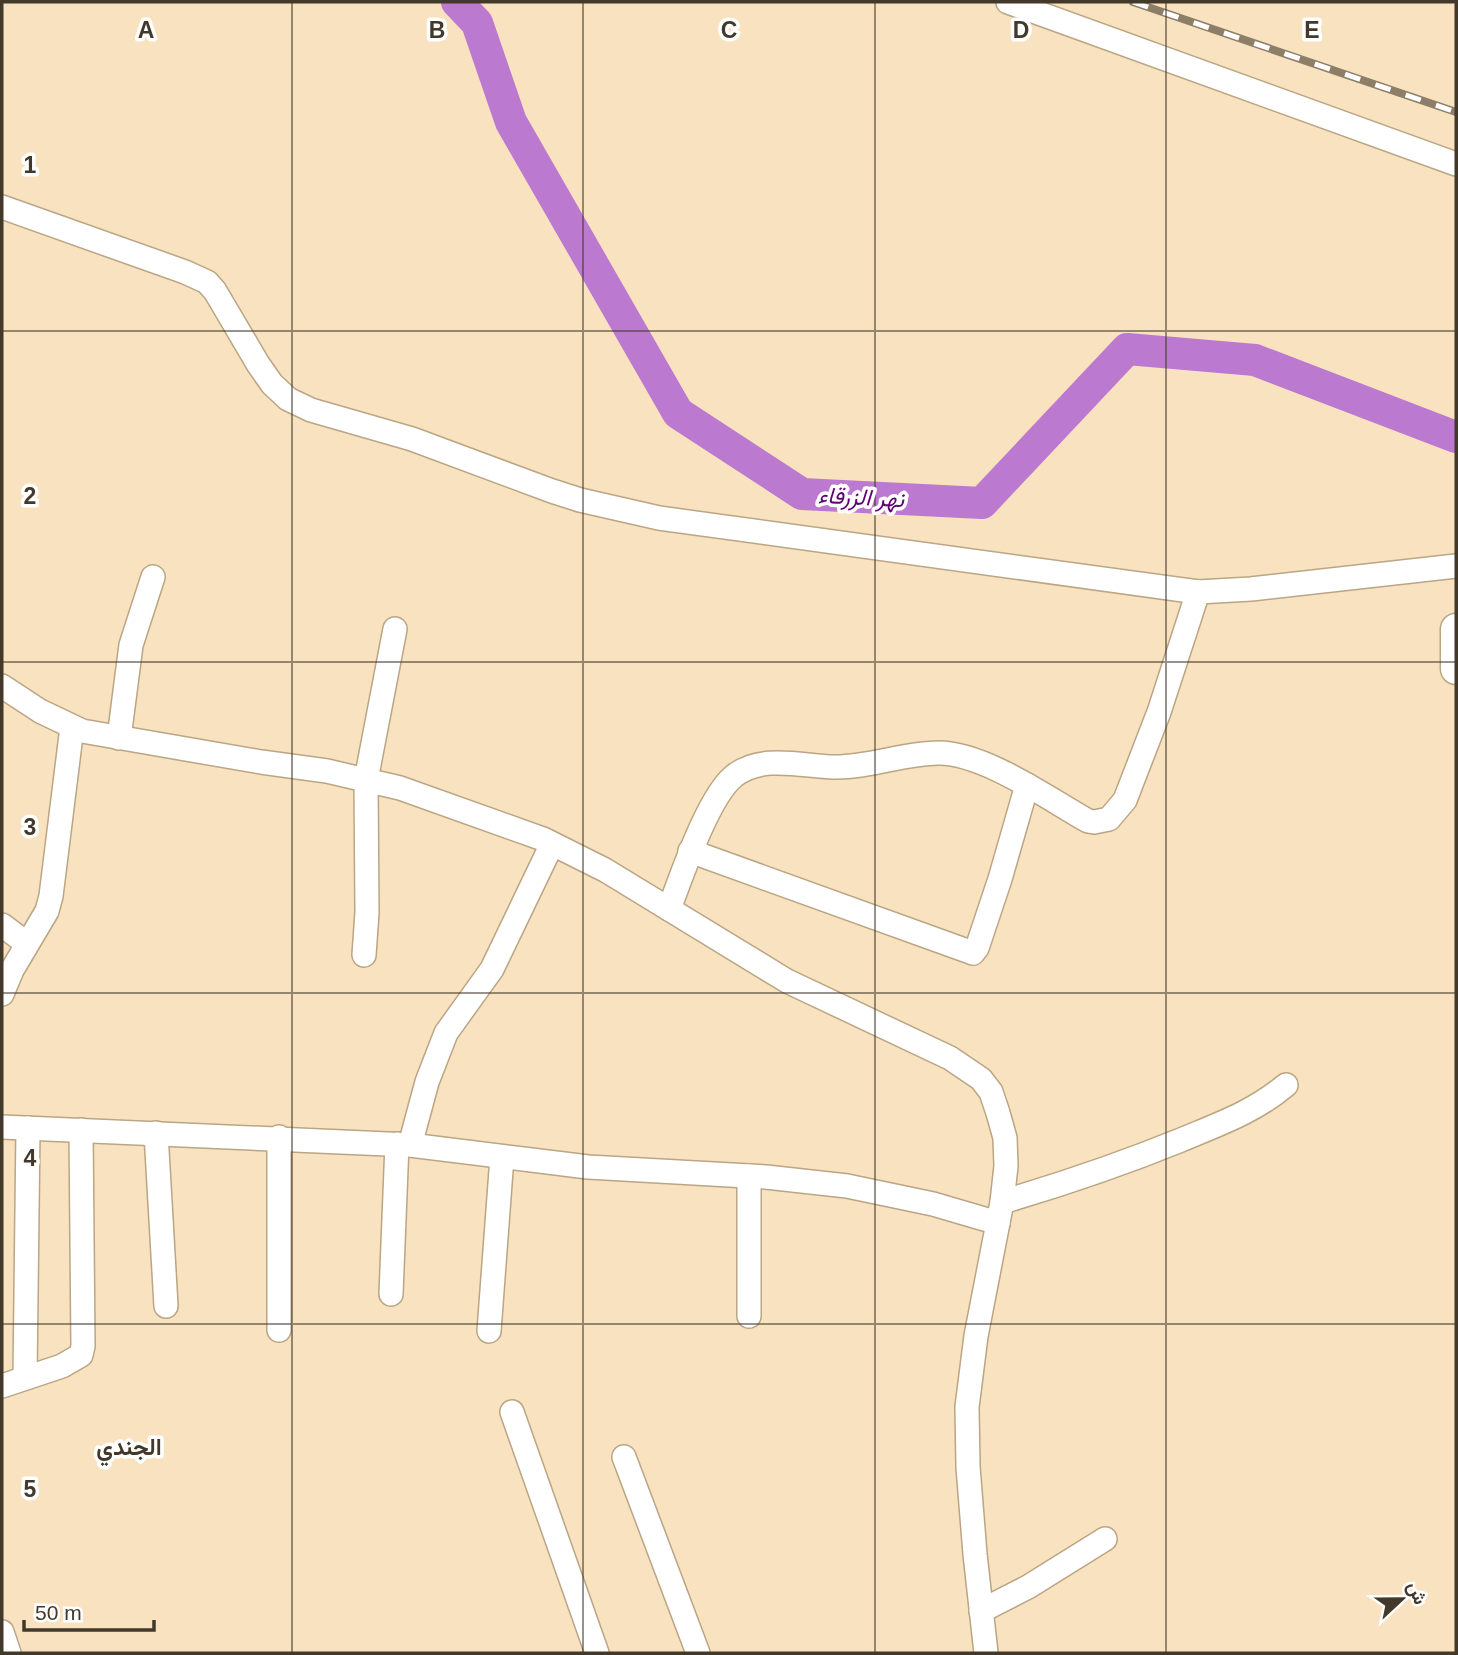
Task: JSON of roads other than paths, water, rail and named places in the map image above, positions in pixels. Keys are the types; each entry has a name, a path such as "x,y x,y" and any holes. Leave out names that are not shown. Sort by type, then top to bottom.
{"main road":[{"path":"1456,629 1456,669"}],"street":[{"path":"1008,2 1456,164"},
{"path":"2,207 206,282 215,290 265,374 288,399 311,410 412,439 580,500 659,518 1198,592 1251,589 1456,566"},
{"path":"119,738 131,645 153,577"},
{"path":"668,909 690,851 721,789 733,776 752,766 775,763 834,767 940,753 955,755 1013,776 1088,821 1102,822 1114,815 1125,800 1159,712 1198,592"},
{"path":"364,955 367,912 366,780 395,629"},
{"path":"2,686 40,711 72,727 119,738 327,771 400,788 461,808 552,844 605,870 787,981 950,1058 981,1079 991,1092 1005,1138 1006,1166 1000,1213 969,1377 966,1435 986,1653"},
{"path":"2,994 26,943 47,911 51,896 72,727"},
{"path":"690,851 973,953 977,949 993,903 1027,785"},
{"path":"391,1294 403,1144 446,1033 492,969 552,844"},
{"path":"2,925 26,943"},
{"path":"2,1127 403,1144 639,1171 749,1176 847,1186 933,1204 1000,1213 1241,1115 1266,1101 1286,1085"},
{"path":"25,1378 27,1128"},
{"path":"2,1386 74,1361 81,1355 80,1130"},
{"path":"156,1133 166,1306"},
{"path":"279,1138 279,1330"},
{"path":"489,1331 502,1157"},
{"path":"749,1176 749,1316"},
{"path":"512,1412 597,1653"},
{"path":"624,1457 698,1653"},
{"path":"981,1611 1028,1587 1105,1539"},
{"path":"2,1632 9,1653"}],"waterway":[{"name":"نهر الزرقاء","path":"457,2 477,23 511,122 678,413 802,494 982,503 1127,349 1255,360 1456,437"}],"railway":[{"path":"1133,2 1456,112"}],"district":[{"name":"الجندي","path":"129,1447"}]}
